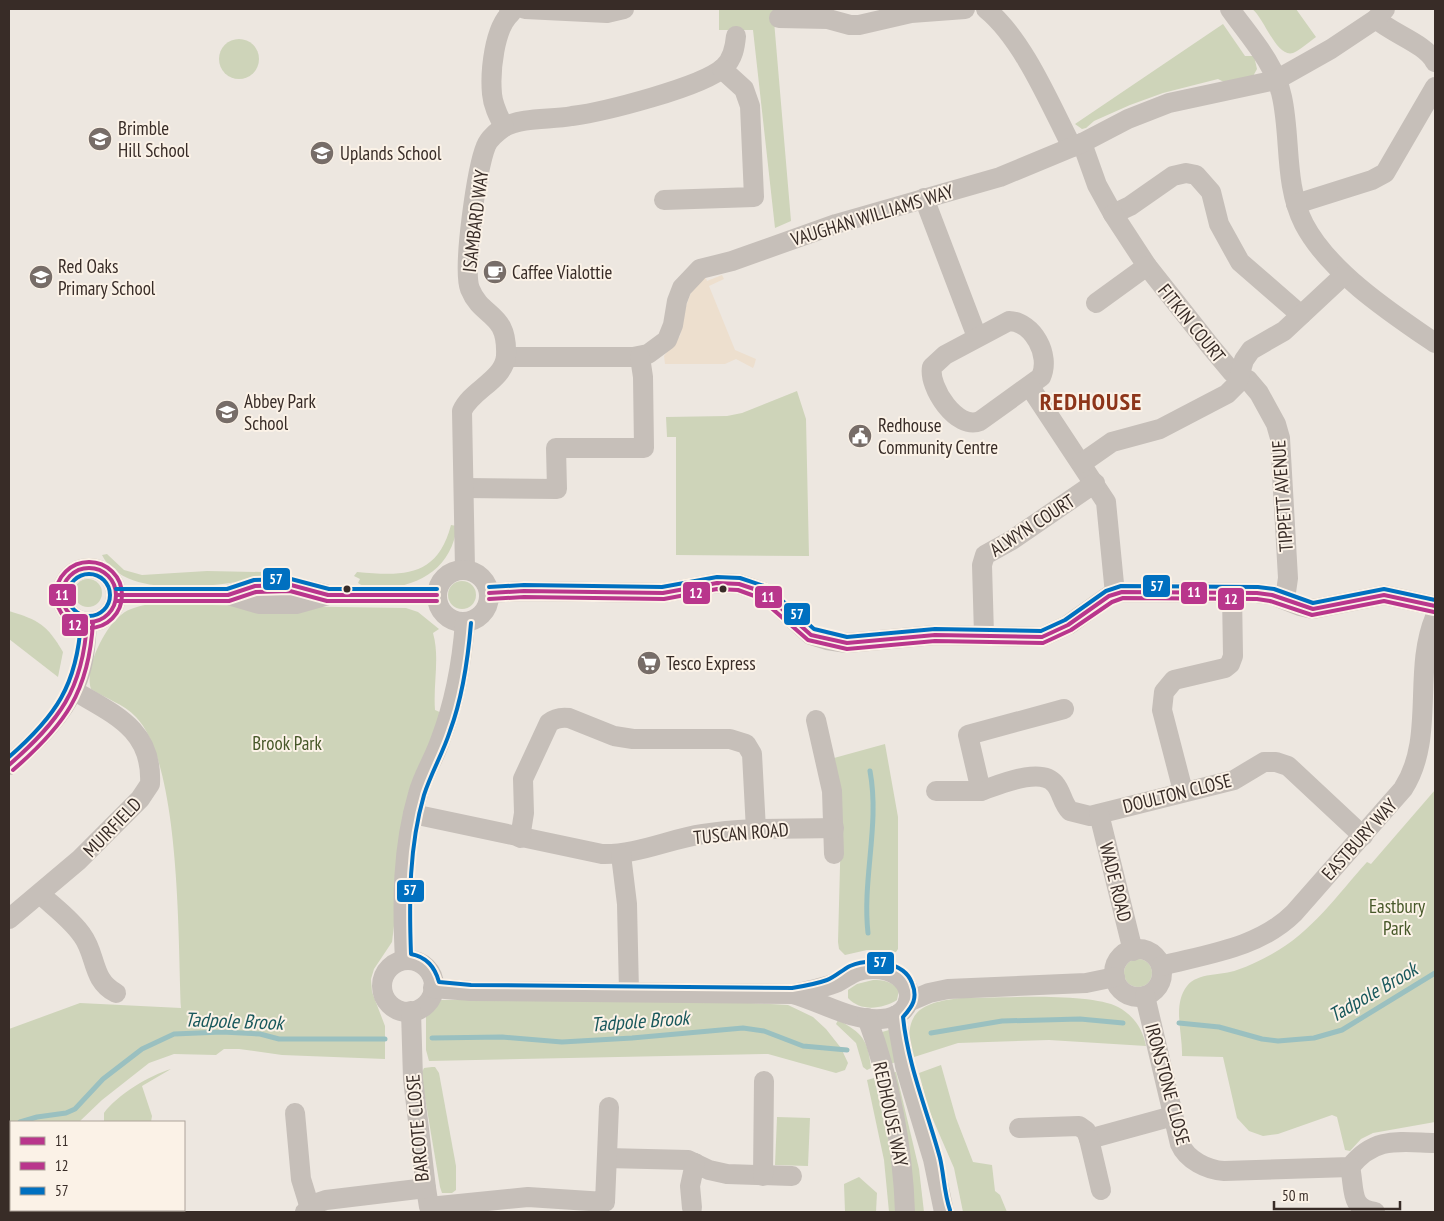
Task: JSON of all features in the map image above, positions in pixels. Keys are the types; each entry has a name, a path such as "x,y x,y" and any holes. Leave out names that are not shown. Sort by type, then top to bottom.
{"street":[{"path":"624,9 607,13 517,10 498,31 492,85 494,104 504,127 520,122 575,116 653,96 698,82 722,69 734,51 736,36"},
{"path":"779,18 828,19 850,25 859,25 904,12 965,9"},
{"name":"FITKIN COURT","path":"986,9 1001,24 1034,74 1077,145 1114,214 1147,266 1211,347 1240,377"},
{"path":"1230,9 1261,52 1276,80 1284,105 1290,173 1296,204 1309,233 1344,275 1435,343"},
{"path":"1380,14 1387,29 1422,48 1435,62"},
{"name":"VAUGHAN WILLIAMS WAY","path":"640,357 655,350 667,340 673,326 677,301 682,288 700,269 732,261 836,224 1000,177 1077,145 1128,119 1169,103 1276,80 1301,67 1380,14"},
{"path":"664,200 754,197 750,106 744,89 722,69"},
{"path":"1296,204 1372,180 1386,173 1435,87"},
{"name":"ISAMBARD WAY","path":"504,127 486,145 482,158 473,211 468,280 473,295 502,325 505,332 506,357"},
{"path":"1114,214 1130,206 1173,176 1186,172 1196,175 1211,192 1219,224 1240,262 1301,315"},
{"path":"924,198 977,337"},
{"name":"FITKIN COURT","path":"1096,303 1147,266"},
{"path":"1082,463 1112,442 1152,432 1199,410 1227,394 1237,384 1244,360 1251,350 1284,330 1344,275"},
{"path":"1009,321 1028,327 1042,354 1045,365 1042,377 1030,387 980,421 970,423 958,419 935,388 931,376 932,367 945,355 977,337 1009,321"},
{"path":"465,488 557,489 556,448 644,448 643,382 640,357 506,357 499,372 462,411 465,488 465,569"},
{"name":"TIPPETT AVENUE","path":"1240,377 1248,380 1259,392 1279,434 1288,578 1285,599"},
{"path":"1030,387 1095,483 1107,506 1115,594"},
{"name":"ALWYN COURT","path":"984,635 982,565 984,555 1012,540 1095,483"},
{"path":"83,568 98,569 112,580 116,595 113,606 108,613 98,620 87,622 72,615 64,604 63,589 70,576 83,568"},
{"path":"465,569 482,577 489,594 488,605 482,613 474,619 465,622 455,621 446,616 439,607 437,596 438,587 444,577 454,571 465,569"},
{"path":"489,594 524,591 663,593 708,584 728,583 749,586 762,592 804,630 827,640 847,643 934,635 1025,637 1052,634 1109,596 1115,594 1257,593 1285,599 1300,606 1314,609 1384,595 1435,606"},
{"path":"1182,791 1165,722 1162,696 1166,688 1174,680 1225,668 1230,664 1233,656 1232,594"},
{"path":"116,595 228,595 259,604 298,604 328,596 437,596"},
{"name":"EASTBURY WAY","path":"1161,966 1239,946 1259,939 1273,931 1294,913 1403,789 1417,764 1421,739 1428,644 1435,617"},
{"path":"9,765 37,738 73,690 82,664 87,622"},
{"path":"405,960 402,876 413,814 420,787 440,742 452,705 460,669 465,622"},
{"name":"MUIRFIELD","path":"9,919 79,860 140,799 150,784 144,749 137,733 123,720 73,690"},
{"path":"981,790 968,735 1064,709"},
{"path":"520,838 524,813 523,779 549,723 554,719 562,717 620,738 632,740 730,740 746,744 752,754 756,830"},
{"path":"816,720 832,791 834,854"},
{"name":"DOULTON CLOSE","path":"936,791 981,790 1030,776 1044,776 1050,778 1057,786 1064,803 1070,811 1084,816 1099,814 1182,791 1234,780 1264,762 1282,763 1363,836"},
{"name":"TUSCAN ROAD","path":"413,814 573,850 621,854 702,834 756,830 834,828"},
{"name":"WADE ROAD","path":"1099,814 1133,950"},
{"path":"621,854 627,908 629,992"},
{"path":"40,894 81,932 102,984 116,993"},
{"path":"1133,950 1150,953 1161,966 1162,974 1158,988 1145,996 1126,994 1117,984 1115,977 1115,970 1121,958 1133,950"},
{"path":"405,960 416,961 424,965 433,980 433,988 427,1003 411,1011 396,1009 389,1004 382,989 386,972 391,966 405,960"},
{"path":"433,988 471,991 794,994 839,981 852,972 873,969 892,972 902,977 948,989"},
{"name":"REDHOUSE WAY","path":"902,977 908,987 902,1009 905,1066 935,1164 942,1210"},
{"path":"794,994 858,1016 881,1019 929,993 948,989 1086,983 1115,977"},
{"name":"REDHOUSE WAY","path":"839,981 836,988 837,998 858,1016 876,1044 898,1139 902,1163 905,1212"},
{"name":"IRONSTONE CLOSE","path":"1145,996 1180,1144 1186,1155 1214,1170 1350,1168"},
{"name":"BARCOTE CLOSE","path":"295,1113 300,1171 307,1210 317,1203 336,1198 426,1188 413,1079 411,1011"},
{"path":"763,1176 764,1081"},
{"path":"426,1188 429,1207 528,1197 605,1202 610,1107"},
{"path":"1089,1138 1173,1116"},
{"path":"1019,1128 1079,1126 1086,1131 1101,1190"},
{"path":"1376,1212 1365,1211 1358,1204 1350,1168 1362,1153 1380,1144 1396,1141 1435,1143"},
{"path":"607,1158 688,1160 709,1170 727,1174 792,1176"},
{"path":"692,1208 690,1186 695,1163"}],"green space":[{"path":"719,9 773,9 791,221 775,228 753,30 719,30"},
{"path":"1252,9 1296,9 1316,37 1296,52 1287,53 1276,43 1257,13"},
{"path":"1223,24 1245,56 1254,56 1257,69 1252,78 1226,83 1218,79 1163,93 1094,121 1086,128 1082,129 1075,124"},
{"path":"239,39 253,45 259,59 253,73 239,79 225,73 219,59 225,45"},
{"path":"797,391 806,419 809,556 676,555 676,437 667,437 666,417 727,416 742,413"},
{"path":"451,525 457,526 449,552 442,563 422,578 411,583 384,588 367,587 358,583 360,579 354,576 357,572 403,573 416,570 427,564 437,555 445,542"},
{"path":"107,554 124,570 142,575 207,571 263,572 268,576 203,586 178,587 154,585 132,580 114,570 102,555"},
{"path":"88,579 98,583 102,593 98,603 88,607 78,603 74,593 78,583"},
{"path":"462,581 472,585 476,595 472,605 462,609 452,605 448,595 452,585"},
{"name":"Brook Park","path":"150,604 406,608 418,612 439,629 433,633 436,652 435,710 442,713 411,787 392,942 374,969 371,979 372,992 385,1026 385,1059 282,1055 239,1049 224,1049 216,1055 174,1054 149,1063 102,1100 80,1121 10,1121 9,1169 9,1029 80,1003 181,1008 174,855 162,773 151,740 136,717 120,705 91,689 90,681 93,660 108,629 121,615 135,608"},
{"path":"9,611 28,617 52,635 63,652 58,677 9,639"},
{"path":"885,744 898,817 898,949 896,952 867,950 845,955 839,949 838,942 841,828 834,758"},
{"name":"Eastbury Park","path":"1435,790 1435,1122 1373,1133 1361,1139 1350,1151 1345,1150 1337,1117 1332,1115 1278,1134 1263,1136 1249,1131 1237,1118 1223,1057 1182,1056 1179,1011 1180,1002 1187,986 1197,978 1231,972 1246,967 1272,954 1299,935 1312,924 1367,862 1371,864"},
{"path":"1138,959 1148,963 1152,973 1148,983 1138,987 1128,983 1124,973 1128,963"},
{"path":"873,980 887,982 896,987 899,990 897,1000 872,1008 859,1005 848,998 848,990 857,984"},
{"path":"659,998 788,1005 813,1017 826,1029 841,1048 848,1063 845,1070 836,1073 768,1054 429,1061 426,1050 426,1014 440,1000"},
{"path":"961,998 1065,998 1104,1002 1118,1007 1133,1018 1140,1028 1146,1046 1049,1040 958,1043 911,1058 910,1030 912,1021 917,1013 924,1007 934,1003"},
{"path":"838,1020 858,1033 866,1043 871,1068 867,1070 863,1067 856,1043 836,1024"},
{"path":"889,1030 896,1062 890,1064 882,1032"},
{"path":"941,1065 956,1118 973,1162 992,1165 995,1191 1000,1195 1007,1212 963,1212 954,1168 928,1108 919,1073"},
{"path":"435,1067 439,1073 456,1166 456,1190 452,1193 442,1193 440,1187 421,1074 424,1068"},
{"path":"171,1069 142,1086 152,1116 151,1121 104,1121 104,1113 117,1099 144,1081"},
{"path":"896,1072 919,1169 924,1212 913,1212 890,1073"},
{"path":"874,1078 892,1156 896,1212 889,1212 884,1160 867,1080"},
{"path":"777,1117 810,1118 808,1166 775,1165"},
{"path":"859,1177 877,1193 876,1212 845,1212 844,1184"},
{"path":"9,1178 10,1211 32,1212 9,1212"},
{"path":"42,1211 143,1212 42,1212"}],"shaded area":[{"path":"722,275 724,279 709,286 735,350 756,359 753,368 736,359 725,364 665,364 664,356 680,336 686,306 692,290 705,276 707,281"}],"waterway":[{"path":"868,933 867,892 873,812 873,791 870,771"},
{"name":"Tadpole Brook","path":"1179,1023 1219,1027 1262,1039 1278,1041 1314,1038 1342,1030 1435,973"},
{"name":"Tadpole Brook","path":"931,1033 1002,1021 1080,1019 1123,1023"},
{"name":"Tadpole Brook","path":"432,1038 502,1037 562,1042 743,1028 764,1031 803,1046 847,1050"},
{"name":"Tadpole Brook","path":"23,1121 66,1113 75,1109 103,1079 142,1049 174,1034 222,1032 260,1034 279,1039 385,1039"}],"transit line":[{"name":"12","path":"89,562 102,564 112,572 120,582 122,595 120,608 112,618 102,626 89,628 76,626 66,618 58,608 56,595 58,582 66,572 76,564 89,562"},
{"name":"11","path":"89,568 99,570 108,576 114,585 116,595 114,605 108,614 99,620 89,622 79,620 70,614 64,605 62,595 64,585 70,576 79,570 89,568"},
{"name":"57","path":"89,574 104,580 110,595 104,610 89,616 74,610 68,595 74,580 89,574"},
{"name":"57","path":"489,587 524,585 662,587 717,577 740,578 767,587 814,629 847,637 935,629 1041,631 1065,620 1106,591 1121,586 1258,587 1274,589 1313,603 1384,589 1435,600"},
{"name":"57","path":"116,589 227,589 254,580 291,579 329,589 437,589"},
{"name":"11","path":"489,593 524,591 663,593 717,583 739,584 763,592 811,635 847,643 935,635 1042,637 1068,625 1109,596 1122,592 1257,593 1272,595 1313,609 1384,595 1435,606"},
{"name":"11","path":"116,595 228,595 255,586 291,585 328,595 437,595"},
{"name":"12","path":"489,599 524,597 664,599 717,589 738,590 760,598 808,640 847,649 935,641 1043,643 1071,630 1112,602 1123,598 1257,599 1270,601 1312,615 1384,601 1434,612"},
{"name":"12","path":"116,601 229,601 256,592 290,591 327,601 437,601"},
{"name":"57","path":"9,757 40,727 61,698 75,664 81,622"},
{"name":"11","path":"9,765 42,734 55,718 74,686 85,646 87,622"},
{"name":"12","path":"13,770 47,738 71,705 80,688 86,668 91,647 93,622"},
{"name":"57","path":"471,623 462,691 455,718 424,795 415,834 410,894 411,954 426,960 435,972 439,982 471,985 792,988 827,980 850,966 867,962 885,963 894,966 908,976 914,988 914,1002 903,1017 905,1035 913,1070 940,1158 950,1210"}],"place":[{"name":"Brimble Hill School","path":"100,139"},
{"name":"Uplands School","path":"322,153"},
{"name":"Caffee Vialottie","path":"495,272"},
{"name":"Red Oaks Primary School","path":"41,277"},
{"name":"Abbey Park School","path":"227,412"},
{"name":"Redhouse Community Centre","path":"860,436"},
{"name":"Tesco Express","path":"649,663"}],"district":[{"name":"REDHOUSE","path":"1091,401"}]}
